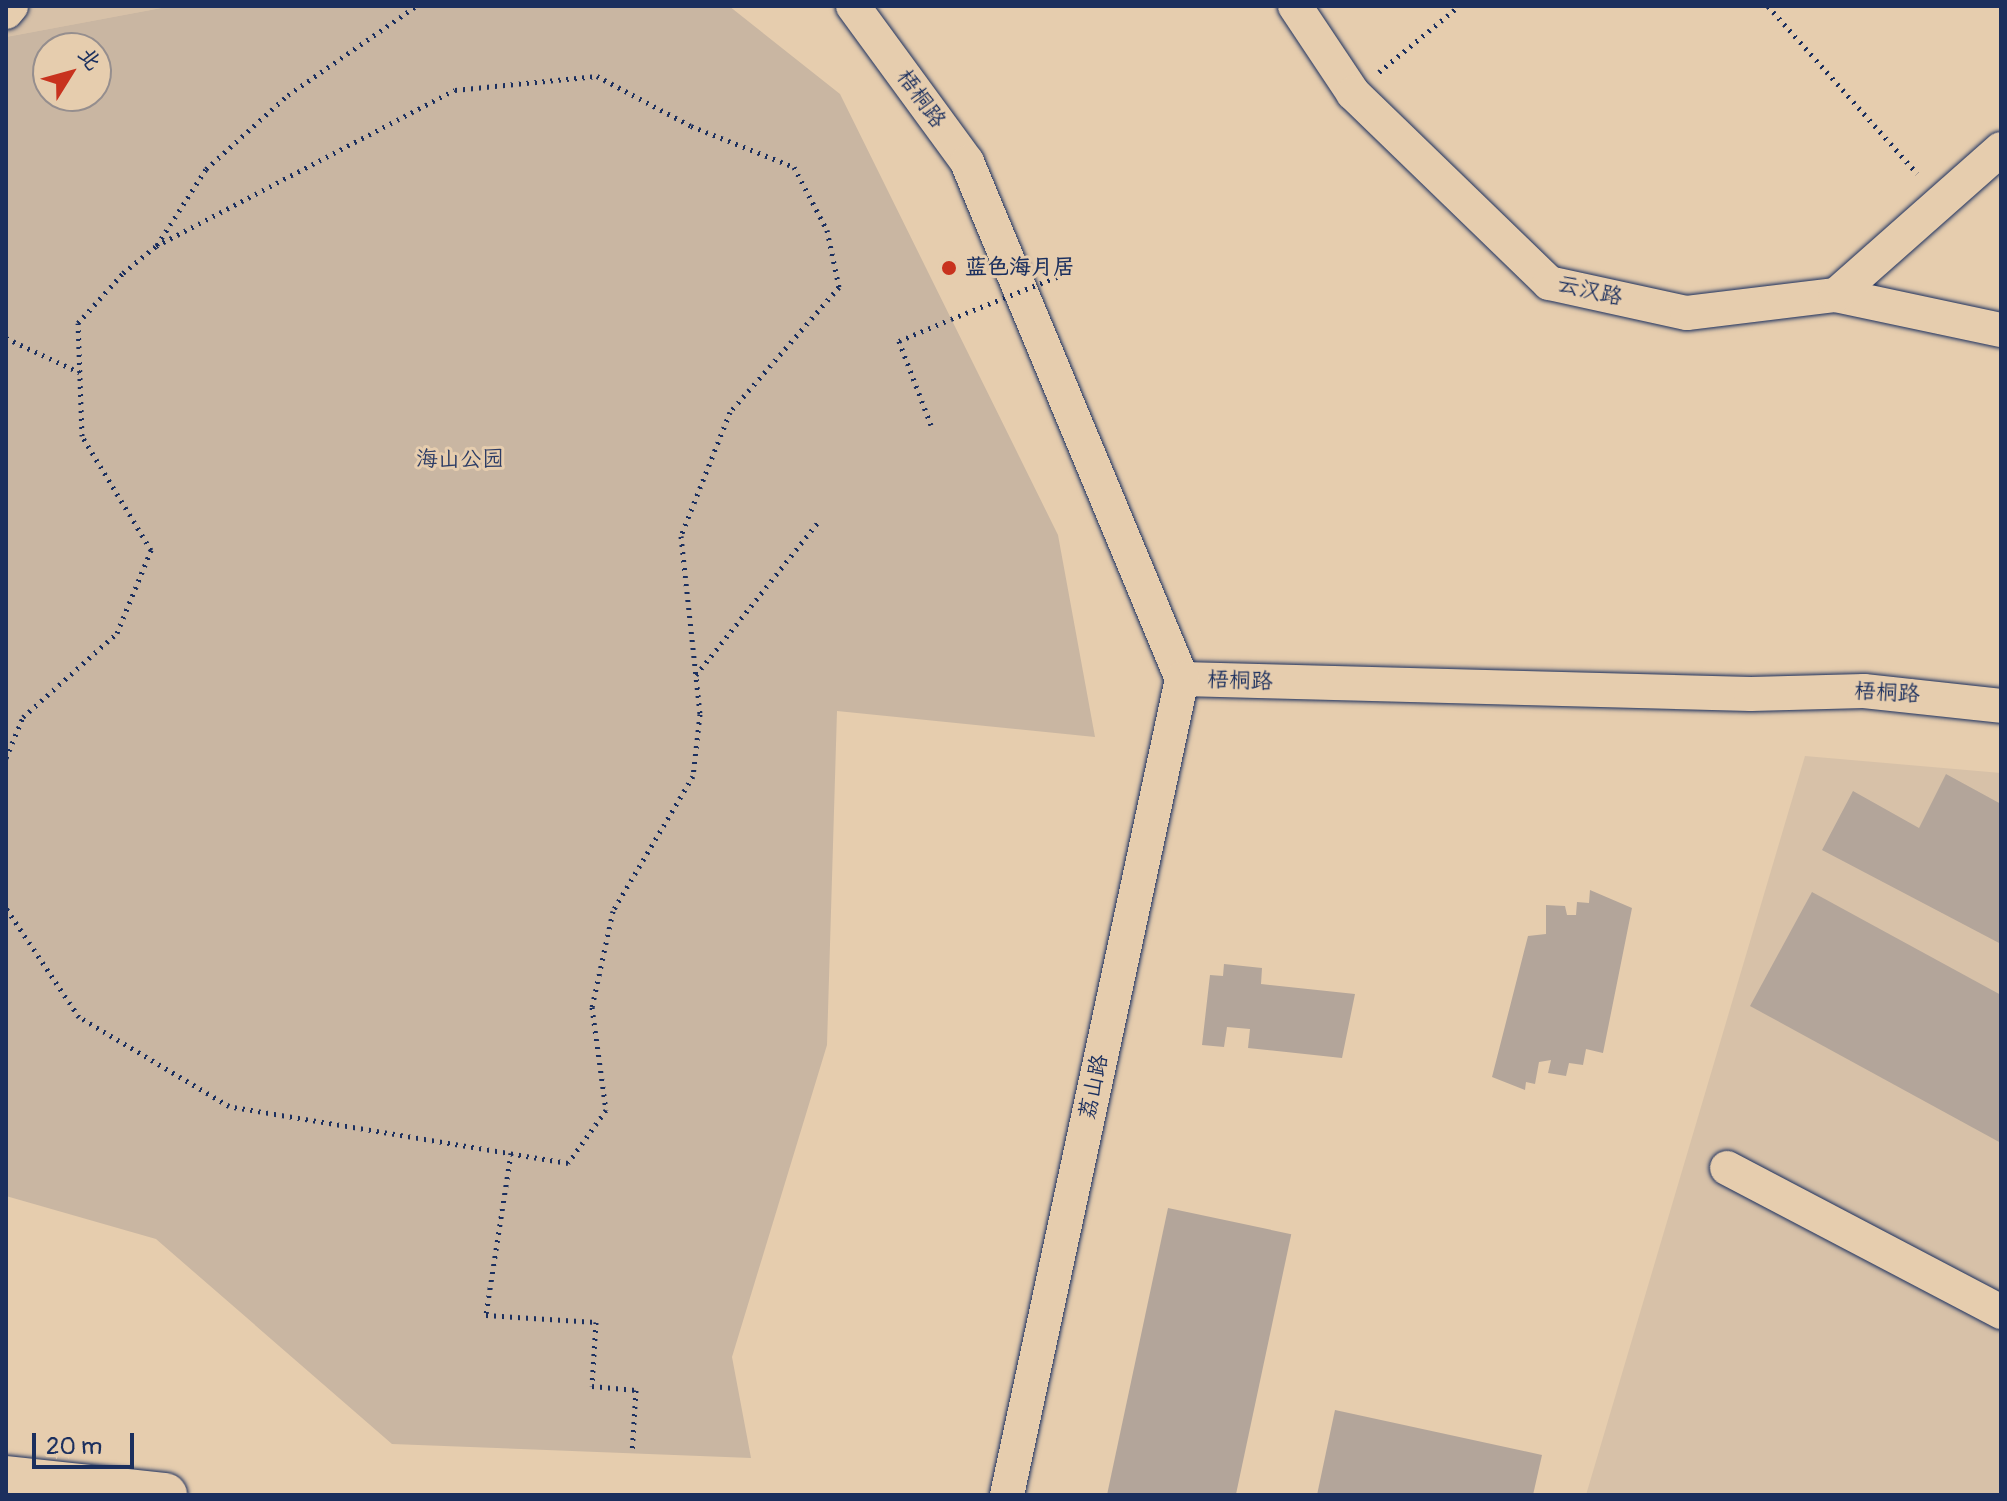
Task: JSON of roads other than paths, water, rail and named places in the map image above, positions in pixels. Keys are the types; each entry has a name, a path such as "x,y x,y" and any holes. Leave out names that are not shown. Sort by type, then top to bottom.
{"main road":[{"path":"6,1478 165,1495"}],"street":[{"path":"6,12 11,6"},
{"name":"梧桐路","path":"853,6 967,162 1182,679 1751,694 1864,691 2001,706"},
{"name":"云汉路","path":"1295,6 1353,93 1549,283 1687,313 1836,295 2001,330"},
{"path":"1836,295 2001,149"},
{"name":"荔山路","path":"1007,1495 1182,679"},
{"path":"1727,1168 2001,1312"}],"place":[{"name":"蓝色海月居","path":"949,268"}],"park label":[{"name":"海山公园","path":"460,460"}]}
